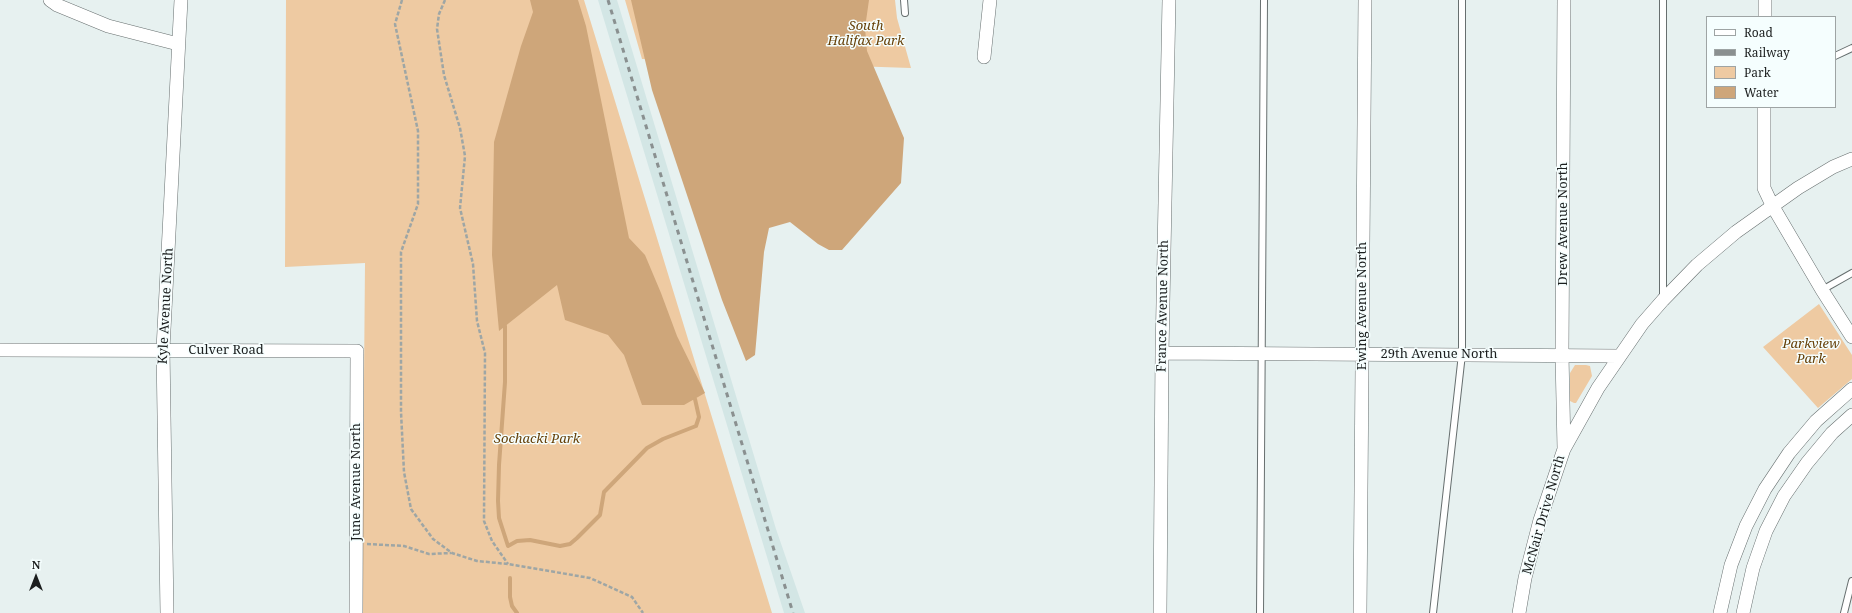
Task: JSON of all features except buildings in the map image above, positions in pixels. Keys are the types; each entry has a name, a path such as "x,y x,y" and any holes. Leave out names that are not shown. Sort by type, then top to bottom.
{"street":[{"path":"50,0 64,8 108,26 178,44"},
{"name":"Kyle Avenue North","path":"167,613 163,349 169,250 170,183 176,117 181,0"},
{"path":"984,57 990,0"},
{"name":"France Avenue North","path":"1160,613 1162,353 1169,0"},
{"name":"Ewing Avenue North","path":"1360,613 1365,0"},
{"name":"Drew Avenue North","path":"1564,0 1562,355 1564,449"},
{"path":"1765,0 1765,16"},
{"path":"1764,108 1764,188 1772,206 1852,337"},
{"name":"McNair Drive North","path":"1520,613 1525,578 1540,520 1564,449 1598,388 1619,356 1663,300 1697,265 1736,232 1798,188 1833,167 1852,159"},
{"name":"Culver Road","path":"0,350 163,349 357,351"},
{"name":"June Avenue North","path":"356,613 357,351"},
{"name":"29th Avenue North","path":"1162,353 1619,356"},
{"path":"1720,613 1734,559 1746,526 1765,489 1789,453 1816,421 1852,389"},
{"path":"1743,613 1756,560 1766,531 1784,496 1807,463 1832,433 1852,415"}],"lane":[{"path":"904,0 905,13"},
{"path":"1260,613 1264,0"},
{"path":"1433,613 1462,354 1462,0"},
{"path":"1663,0 1663,300"},
{"path":"1836,56 1852,48"},
{"path":"1822,290 1852,273"},
{"path":"1844,613 1852,581"}],"path":[{"path":"402,0 395,24 418,131 418,204 402,252 402,412 404,472 411,509 433,539 452,553 477,561 508,564 590,578 632,597 643,613"},
{"path":"445,0 439,14 437,29 444,75 460,128 465,156 460,208 473,264 477,321 485,353 484,520 492,541 508,564"},
{"path":"356,544 404,546 429,554 452,553"}],"shaded area":[{"path":"598,0 617,0 776,529 805,613 784,613"}],"green space":[{"name":"Sochacki Park","path":"286,0 584,0 772,613 362,613 365,263 285,267"},
{"name":"South Halifax Park","path":"625,0 895,0 897,18 911,68 642,59"},
{"name":"Parkview Park","path":"1819,304 1852,355 1852,379 1818,408 1763,347"},
{"path":"1575,365 1590,366 1592,376 1576,403 1574,403 1570,401 1570,373"}],"water":[{"path":"530,0 578,0 586,26 629,238 645,255 677,336 705,393 684,405 642,405 624,355 608,335 565,320 557,285 499,331 492,255 494,142 521,46 533,12"},
{"path":"631,0 869,0 865,28 867,51 904,138 901,183 842,250 829,250 818,244 790,222 769,228 764,252 755,355 746,361 722,300 652,90"}],"waterway":[{"path":"505,326 505,382 498,501 499,518 508,546 517,541 530,540 560,546 570,544 600,515 604,492 647,448 663,439 696,426 699,417 695,399"},
{"path":"510,578 510,597 512,606 517,613"}],"railway":[{"path":"608,0 793,613"}]}
